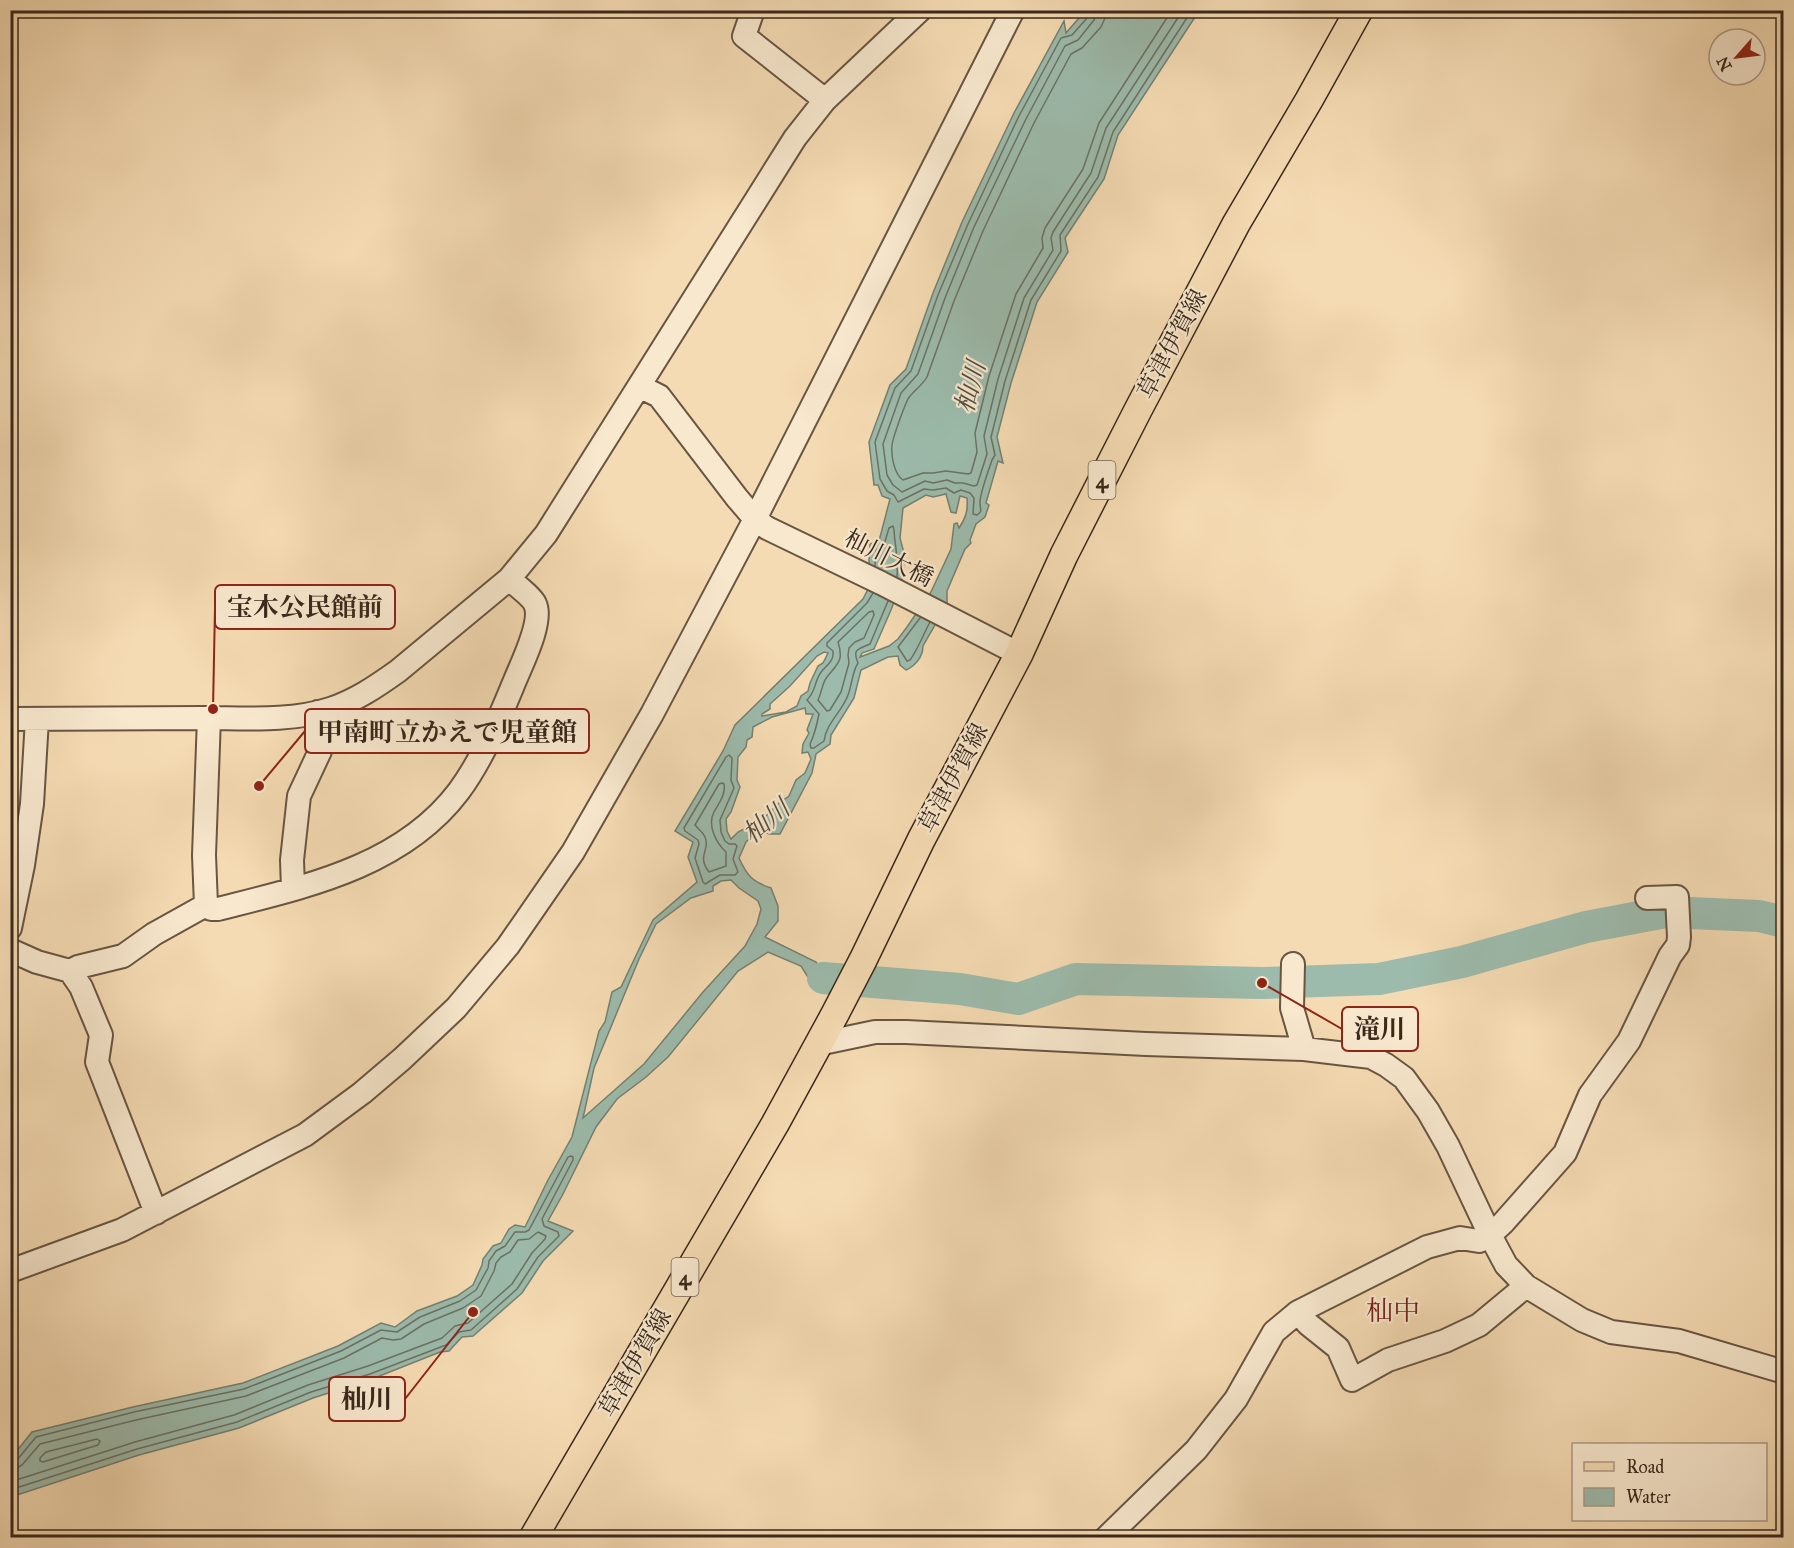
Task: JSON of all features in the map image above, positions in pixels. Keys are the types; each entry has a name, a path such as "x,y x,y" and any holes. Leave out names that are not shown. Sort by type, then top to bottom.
{"main road":[{"name":"草津伊賀線","path":"532,1538 775,1124 835,1014 921,840 1019,654 1064,555 1138,410 1236,224 1359,10"}],"street":[{"path":"753,10 744,36 825,100"},
{"path":"10,719 274,717 331,709 380,684 509,579 546,534 795,138 825,100 920,10"},
{"path":"10,1271 122,1230 305,1135 362,1093 402,1059 456,1008 508,946 573,852 761,523 1013,10"},
{"path":"639,386 659,396 737,498 761,523"},
{"name":"杣川大橋","path":"761,523 1019,654"},
{"path":"209,718 204,855 206,905 211,909 218,909 352,870 394,848 432,820 460,789 474,768 495,727 528,648 537,616 535,603 509,579"},
{"path":"293,889 292,860 299,796 320,751 318,712"},
{"path":"10,928 17,864 32,804 37,719"},
{"path":"1106,1538 1196,1450 1236,1399 1274,1332 1298,1312 1427,1247 1460,1238 1479,1242 1490,1235 1565,1153 1590,1095 1629,1041 1670,956 1678,945 1677,897 1647,898"},
{"path":"70,971 123,956 154,934 206,905"},
{"path":"10,950 37,962 70,971 81,987 100,1035 97,1062 156,1213"},
{"path":"1293,968 1292,1008 1304,1049"},
{"path":"818,1044 875,1032 906,1032 1158,1045 1304,1049 1371,1057 1404,1078 1428,1111 1506,1265 1527,1286 1582,1320 1611,1332 1679,1341 1784,1372"},
{"path":"1298,1312 1308,1324 1338,1348 1352,1380 1388,1360 1445,1341 1479,1325 1527,1286"}],"water":[{"path":"1085,11 1199,11 1118,135 1104,179 1065,238 1068,252 1037,302 1011,383 997,437 1003,463 998,461 986,503 989,505 985,517 976,524 971,543 965,549 947,591 947,604 923,646 920,657 906,670 900,665 898,656 888,657 861,670 854,698 831,735 830,744 816,754 812,773 780,834 758,831 746,842 739,858 751,878 771,888 778,906 778,921 765,937 816,962 824,974 874,977 860,986 811,982 801,966 768,952 738,971 668,1057 617,1099 596,1127 548,1221 573,1231 543,1261 522,1293 473,1336 462,1337 449,1351 440,1352 372,1379 313,1398 239,1428 139,1455 11,1497 11,1458 32,1432 243,1383 338,1346 381,1323 395,1327 417,1311 457,1296 473,1285 483,1259 493,1246 501,1243 509,1229 515,1225 525,1227 572,1137 599,1031 605,1022 612,992 621,987 653,920 697,882 688,857 693,842 675,831 723,751 735,725 863,599 870,585 870,544 879,541 890,499 882,496 878,485 874,485 869,442 890,385 906,369 933,293 962,222 1014,113 1064,21 1066,33","holes":["946,494 951,512 956,513 960,496 967,498 967,510 963,521 959,528 957,523 954,524 951,549 931,592 898,639 889,646 860,657 862,653 874,649 903,577 904,553 900,538 903,508 926,495 933,497","824,652 828,653 823,663 818,666 808,691 801,696 797,706 786,712 762,716 770,709 770,704 817,656","805,708 806,714 813,714 802,753 808,752 811,759 805,773 796,780 789,796 763,819 738,832 731,839 727,831 726,819 740,787 737,780 738,757 746,747 747,740 752,737 753,727 772,717","731,880 758,901 761,909 757,924 745,946 703,992 644,1064 583,1118 594,1068 656,924 691,898 713,891 713,886 721,881"]}],"waterway":[{"path":"823,978 960,989 1018,999 1076,979 1262,983 1379,979 1462,962 1586,927 1666,912 1759,916 1784,922"}],"place":[{"name":"宝木公民館前","path":"213,709"},
{"name":"甲南町立かえで児童館","path":"259,786"},
{"name":"滝川","path":"1262,983"},
{"name":"杣川","path":"473,1312"}],"district":[{"name":"杣中","path":"1393,1311"}]}
